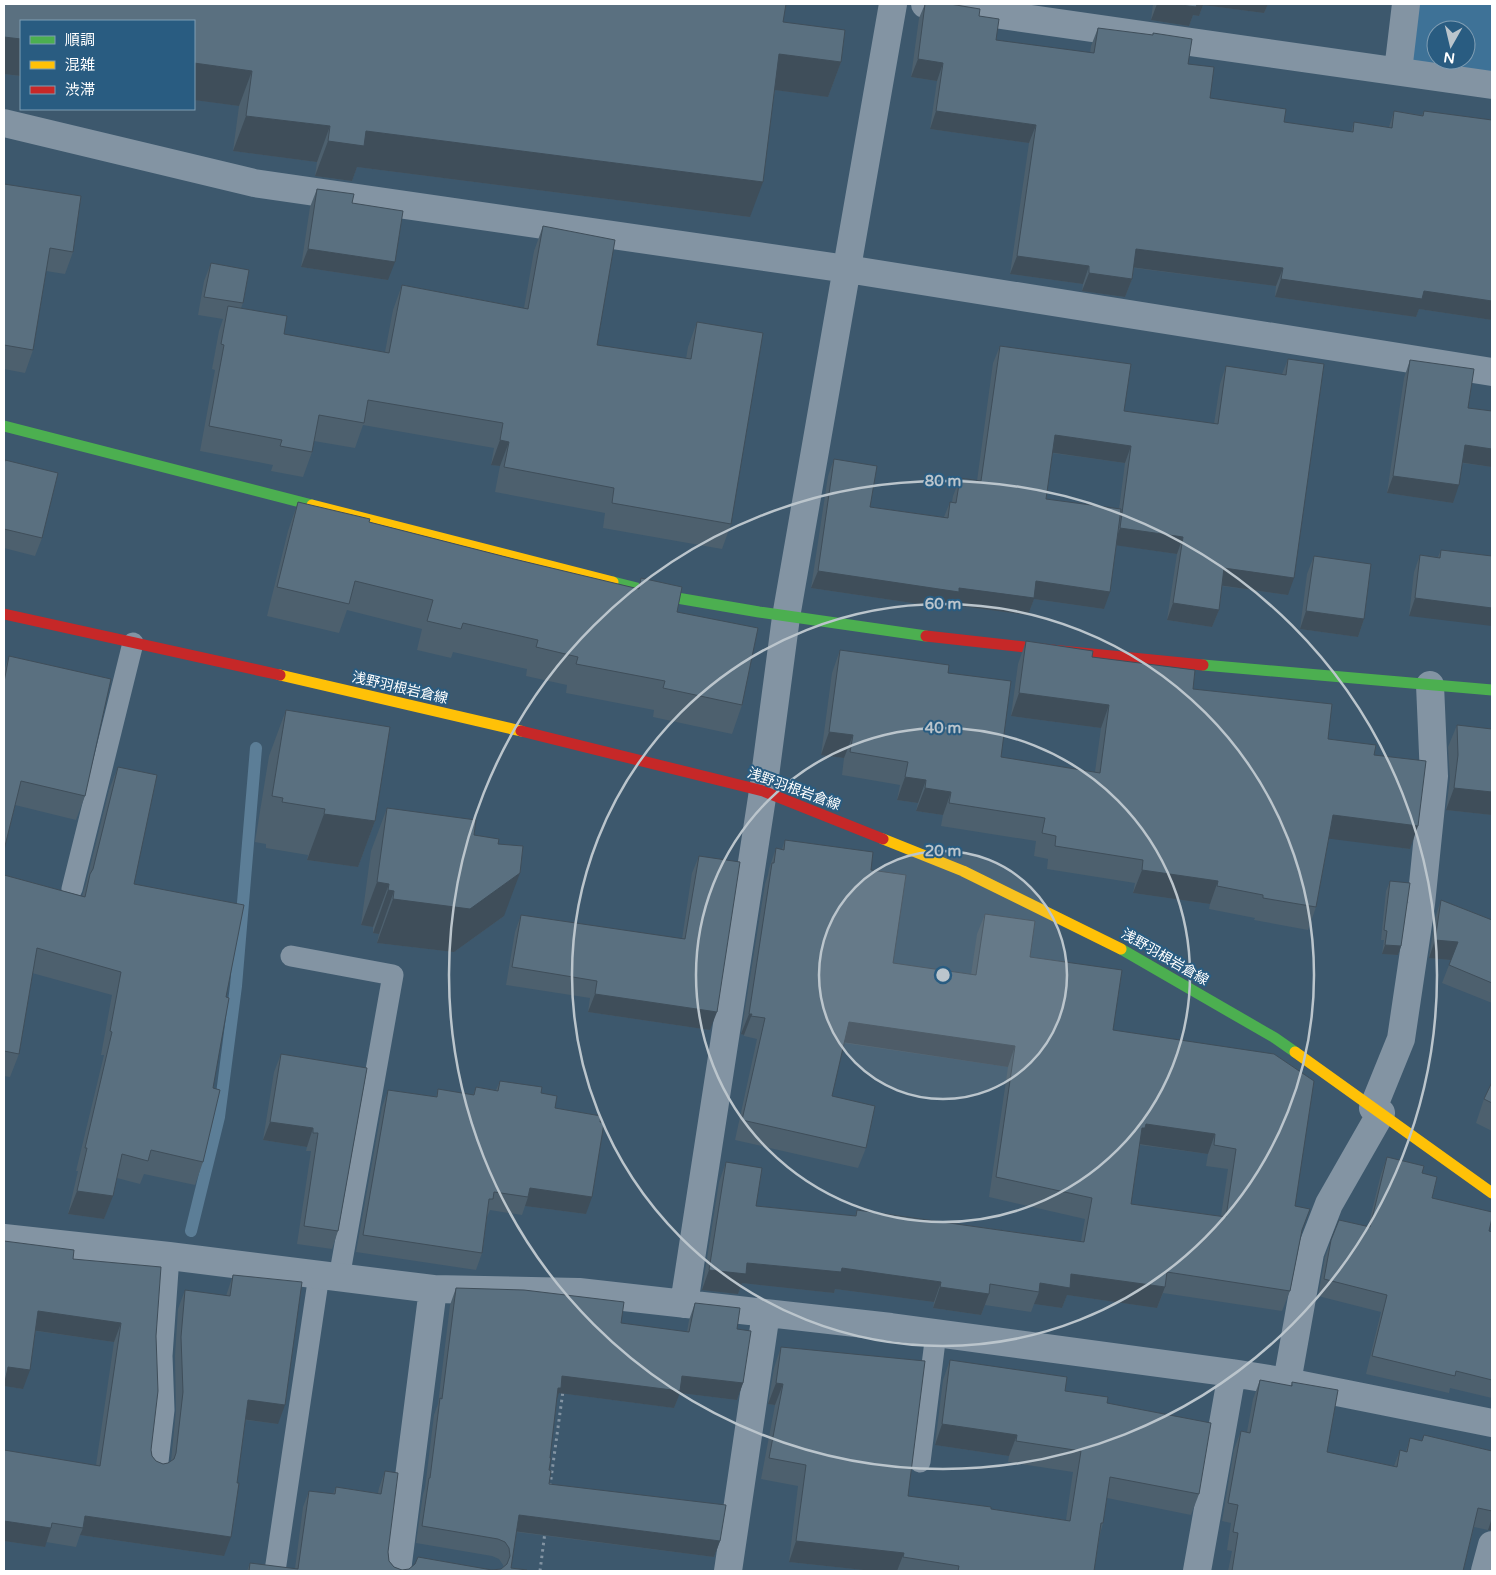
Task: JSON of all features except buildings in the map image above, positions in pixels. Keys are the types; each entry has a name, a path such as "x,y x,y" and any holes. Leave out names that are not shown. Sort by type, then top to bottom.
{"main road":[{"path":"4,426 677,598 786,617 952,639 1146,660 1492,690"},
{"name":"浅野羽根岩倉線","path":"4,614 487,723 763,791 963,871 1114,945 1275,1038 1492,1194"}],"street":[{"path":"684,1304 763,791 786,617 893,4"},
{"path":"926,4 1492,85"},
{"path":"1398,71 1406,4"},
{"path":"4,123 254,183 847,270 1492,372"},
{"path":"1286,1382 1310,1253 1329,1204 1377,1111 1401,1039 1421,904 1434,776 1430,685"},
{"path":"4,1238 170,1256 433,1289 579,1292 936,1333 1286,1382 1492,1423"},
{"path":"426,1561 398,1564 433,1289"},
{"path":"735,1570 766,1313"},
{"path":"1197,1571 1232,1374"},
{"path":"1486,1571 1492,1545"}],"lane":[{"path":"72,889 133,642"},
{"path":"275,1571 329,1276 393,974 291,956"},
{"path":"158,1470 164,1410 162,1356 170,1256"},
{"path":"920,1462 936,1333"}],"path":[{"path":"549,1495 563,1389"},
{"path":"540,1571 546,1524"}],"shaded area":[{"path":"1404,4 1492,4 1492,72 1476,70 1476,20 1426,20 1426,63 1410,61"}],"waterway":[{"path":"191,1231 219,1117 236,986 256,748"}],"traffic: fast":[{"path":"4,426 312,505"},
{"path":"613,582 677,598 926,636"},
{"path":"1203,665 1492,690"},
{"path":"1121,949 1275,1038 1295,1052"}],"traffic: slow":[{"path":"312,505 613,582"},
{"path":"280,675 521,731"},
{"path":"883,839 963,871 1121,949"},
{"path":"1295,1052 1492,1193"}],"traffic: jam":[{"path":"4,614 280,675"},
{"path":"926,636 1203,665"},
{"path":"521,731 763,791 883,839"}]}
